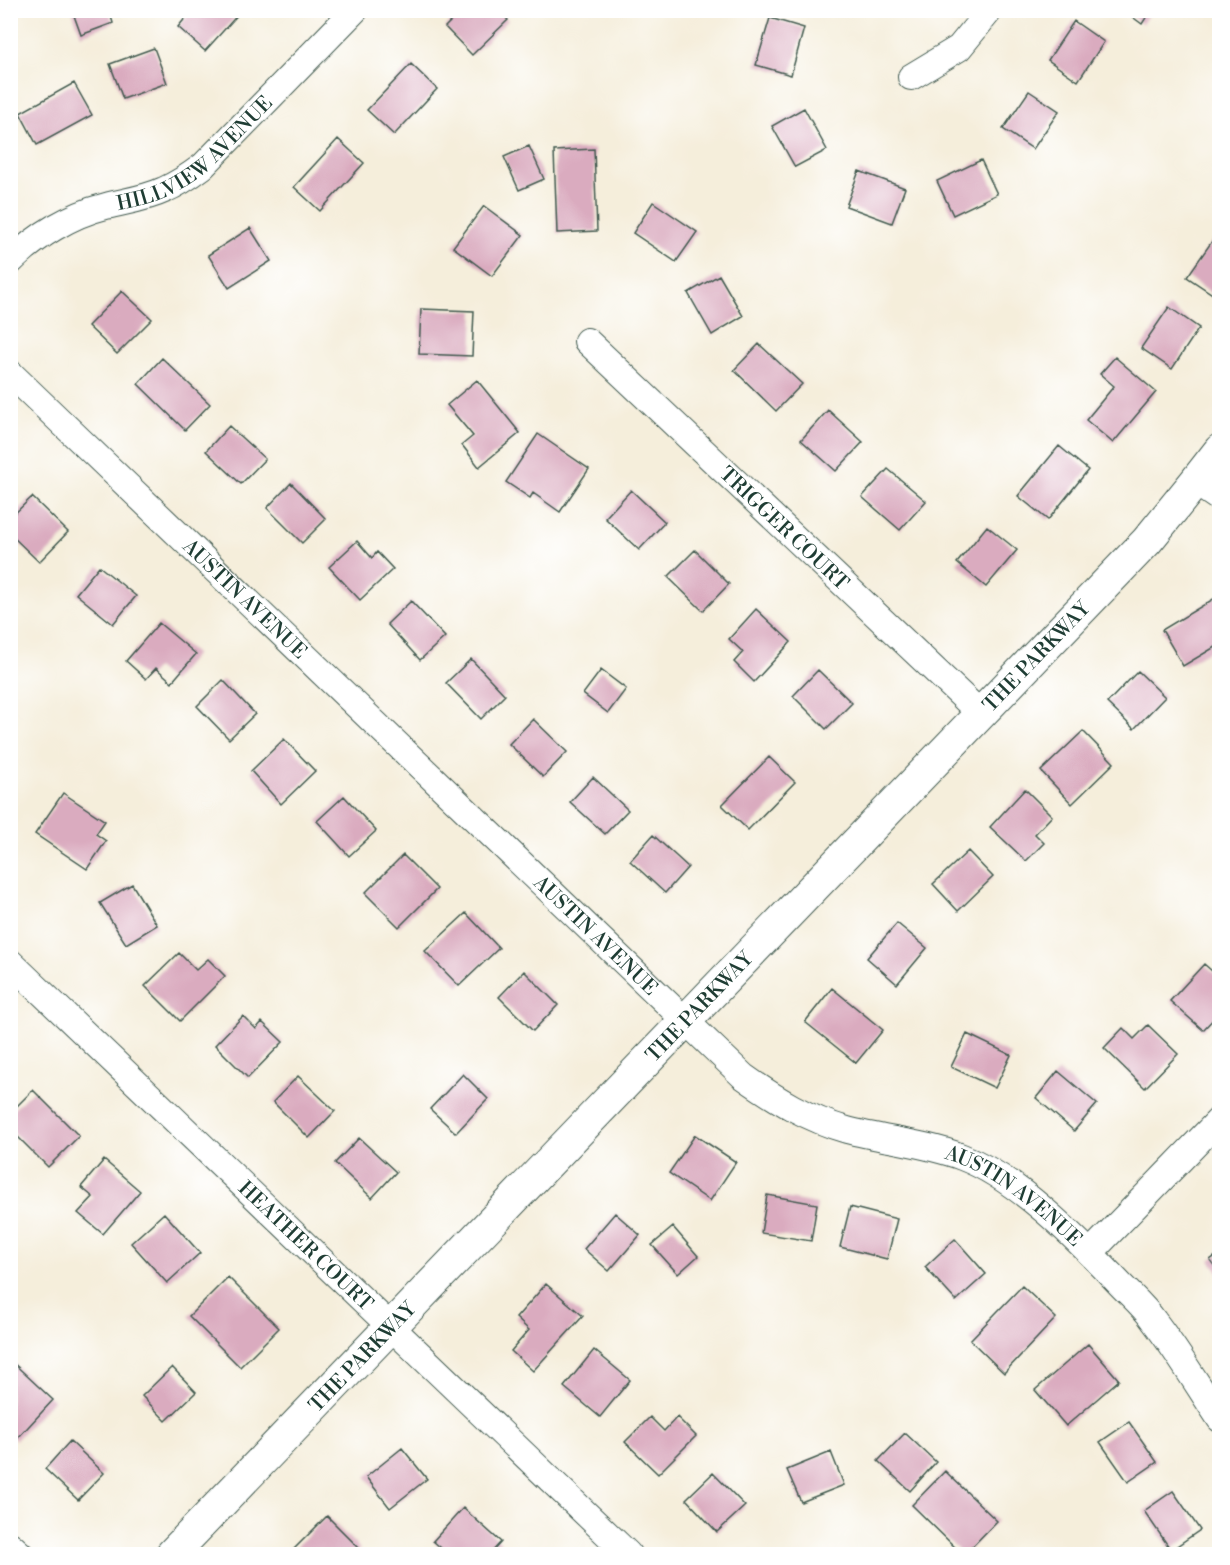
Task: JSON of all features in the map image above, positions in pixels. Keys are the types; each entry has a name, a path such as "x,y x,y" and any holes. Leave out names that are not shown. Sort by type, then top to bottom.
{"street":[{"name":"HILLVIEW AVENUE","path":"10,262 32,242 65,222 96,209 138,200 164,190 204,166 355,10"},
{"path":"911,77 960,48 990,10"},
{"name":"TRIGGER COURT","path":"587,341 981,714"},
{"name":"AUSTIN AVENUE","path":"10,373 743,1076 769,1095 820,1121 847,1130 942,1150 975,1163 1010,1184 1090,1253 1153,1318 1220,1419"},
{"name":"THE PARKWAY","path":"172,1554 1147,541 1207,491 1220,450"},
{"name":"HEATHER COURT","path":"10,962 628,1554"},
{"path":"1090,1253 1220,1119"},
{"path":"10,1545 20,1554"}],"building":[{"path":"72,10 109,10 113,23 81,35"},
{"path":"192,10 242,10 205,51 178,27"},
{"path":"462,10 498,10 508,20 472,55 445,27"},
{"path":"1123,10 1151,10 1142,24"},
{"path":"770,18 804,28 791,75 756,65"},
{"path":"1074,21 1104,42 1078,81 1048,60"},
{"path":"154,48 167,83 123,99 110,64"},
{"path":"411,64 437,89 394,135 367,110"},
{"path":"74,83 92,115 37,145 20,113"},
{"path":"1029,91 1059,111 1033,149 1003,129"},
{"path":"804,108 827,150 795,167 772,126"},
{"path":"338,139 364,163 320,211 294,187"},
{"path":"529,146 544,179 519,190 504,157"},
{"path":"594,149 597,231 557,233 554,151"},
{"path":"981,160 997,194 953,215 937,181"},
{"path":"859,171 905,188 892,223 846,206"},
{"path":"653,202 697,232 676,262 633,233"},
{"path":"484,206 523,235 492,276 453,247"},
{"path":"250,228 271,261 229,288 208,255"},
{"path":"1215,237 1220,240 1220,294 1217,297 1187,277"},
{"path":"719,275 743,316 712,335 688,293"},
{"path":"122,291 152,319 117,354 88,326"},
{"path":"1169,307 1199,328 1172,369 1141,348"},
{"path":"421,309 474,311 472,356 419,354"},
{"path":"759,344 802,384 776,411 734,370"},
{"path":"1115,357 1156,392 1113,443 1086,420 1114,386 1100,374"},
{"path":"162,358 210,404 185,430 138,384"},
{"path":"477,380 520,433 479,467 462,445 473,436 447,405"},
{"path":"828,410 863,442 836,471 801,440"},
{"path":"229,426 265,459 241,484 206,451"},
{"path":"538,434 589,469 560,512 533,493 530,498 506,482"},
{"path":"1059,446 1088,470 1048,520 1018,496"},
{"path":"888,469 926,501 900,530 862,497"},
{"path":"291,483 326,519 302,543 267,508"},
{"path":"631,490 665,522 639,550 605,518"},
{"path":"32,497 68,532 39,562 10,534 10,518"},
{"path":"987,526 1017,550 986,587 957,563"},
{"path":"357,541 372,558 377,552 393,569 360,600 329,567"},
{"path":"695,550 729,584 703,611 668,577"},
{"path":"99,566 136,596 113,624 76,594"},
{"path":"1220,595 1220,644 1183,666 1162,630"},
{"path":"411,601 445,637 420,660 387,624"},
{"path":"756,609 791,642 754,682 734,662 743,652 729,639"},
{"path":"159,623 196,654 172,682 156,668 146,679 126,661"},
{"path":"471,659 505,695 481,719 446,683"},
{"path":"601,670 626,689 608,713 583,694"},
{"path":"818,670 852,703 826,729 793,696"},
{"path":"1138,671 1165,697 1134,729 1107,703"},
{"path":"223,680 255,714 229,739 197,706"},
{"path":"533,719 567,752 543,777 509,744"},
{"path":"1083,731 1114,763 1072,804 1041,771"},
{"path":"284,739 315,771 281,804 251,771"},
{"path":"769,757 795,782 748,830 722,805"},
{"path":"593,777 628,810 605,834 570,802"},
{"path":"1025,789 1052,816 1035,834 1044,843 1026,861 990,827"},
{"path":"63,793 105,821 96,834 106,841 87,869 35,834"},
{"path":"344,796 376,831 349,856 317,821"},
{"path":"653,835 688,867 665,893 630,861"},
{"path":"968,851 993,877 958,911 933,884"},
{"path":"403,855 437,889 399,927 365,893"},
{"path":"132,884 157,925 126,944 100,903"},
{"path":"466,913 499,948 459,986 425,951"},
{"path":"897,923 927,948 897,984 867,958"},
{"path":"179,953 196,970 208,959 225,976 180,1021 145,986"},
{"path":"1204,964 1220,978 1220,1012 1203,1030 1170,1001"},
{"path":"524,971 558,1005 533,1031 499,997"},
{"path":"832,988 883,1030 856,1063 805,1022"},
{"path":"243,1016 256,1029 262,1022 283,1042 248,1078 215,1045"},
{"path":"1148,1025 1178,1054 1145,1088 1104,1048 1123,1028 1134,1039"},
{"path":"967,1034 1011,1055 995,1088 951,1067"},
{"path":"1058,1071 1097,1104 1074,1131 1036,1098"},
{"path":"463,1074 488,1099 456,1133 430,1109"},
{"path":"298,1076 335,1111 309,1138 273,1102"},
{"path":"33,1090 79,1136 48,1167 10,1129 10,1113"},
{"path":"695,1135 736,1162 710,1201 669,1173"},
{"path":"359,1138 396,1172 372,1198 335,1163"},
{"path":"104,1160 140,1191 103,1234 78,1213 93,1197 81,1187"},
{"path":"767,1195 817,1204 811,1241 761,1233"},
{"path":"850,1207 897,1219 887,1259 840,1247"},
{"path":"164,1213 200,1253 167,1283 131,1243"},
{"path":"615,1213 640,1235 609,1271 584,1249"},
{"path":"673,1227 698,1256 678,1274 652,1245"},
{"path":"955,1239 986,1274 956,1301 925,1267"},
{"path":"1220,1253 1220,1274 1210,1260"},
{"path":"228,1277 279,1328 240,1367 189,1316"},
{"path":"546,1284 583,1316 533,1371 511,1351 529,1330 516,1318"},
{"path":"1022,1286 1056,1318 1004,1373 970,1340"},
{"path":"1088,1344 1119,1380 1066,1426 1035,1390"},
{"path":"594,1350 630,1380 600,1417 564,1387"},
{"path":"10,1360 53,1400 16,1440 10,1435"},
{"path":"172,1367 196,1392 166,1421 142,1396"},
{"path":"650,1417 664,1431 677,1417 696,1436 658,1474 625,1442"},
{"path":"1129,1422 1157,1462 1128,1482 1100,1442"},
{"path":"905,1433 936,1462 910,1491 878,1461"},
{"path":"70,1441 104,1473 78,1500 45,1469"},
{"path":"402,1448 427,1479 390,1508 366,1477"},
{"path":"831,1452 844,1485 801,1502 787,1470"},
{"path":"945,1471 997,1521 965,1554 962,1554 912,1505"},
{"path":"713,1473 745,1506 717,1532 686,1499"},
{"path":"1173,1491 1200,1530 1171,1550 1144,1511"},
{"path":"463,1508 501,1542 490,1554 448,1554 433,1541"},
{"path":"327,1516 360,1549 354,1554 289,1554"}]}
